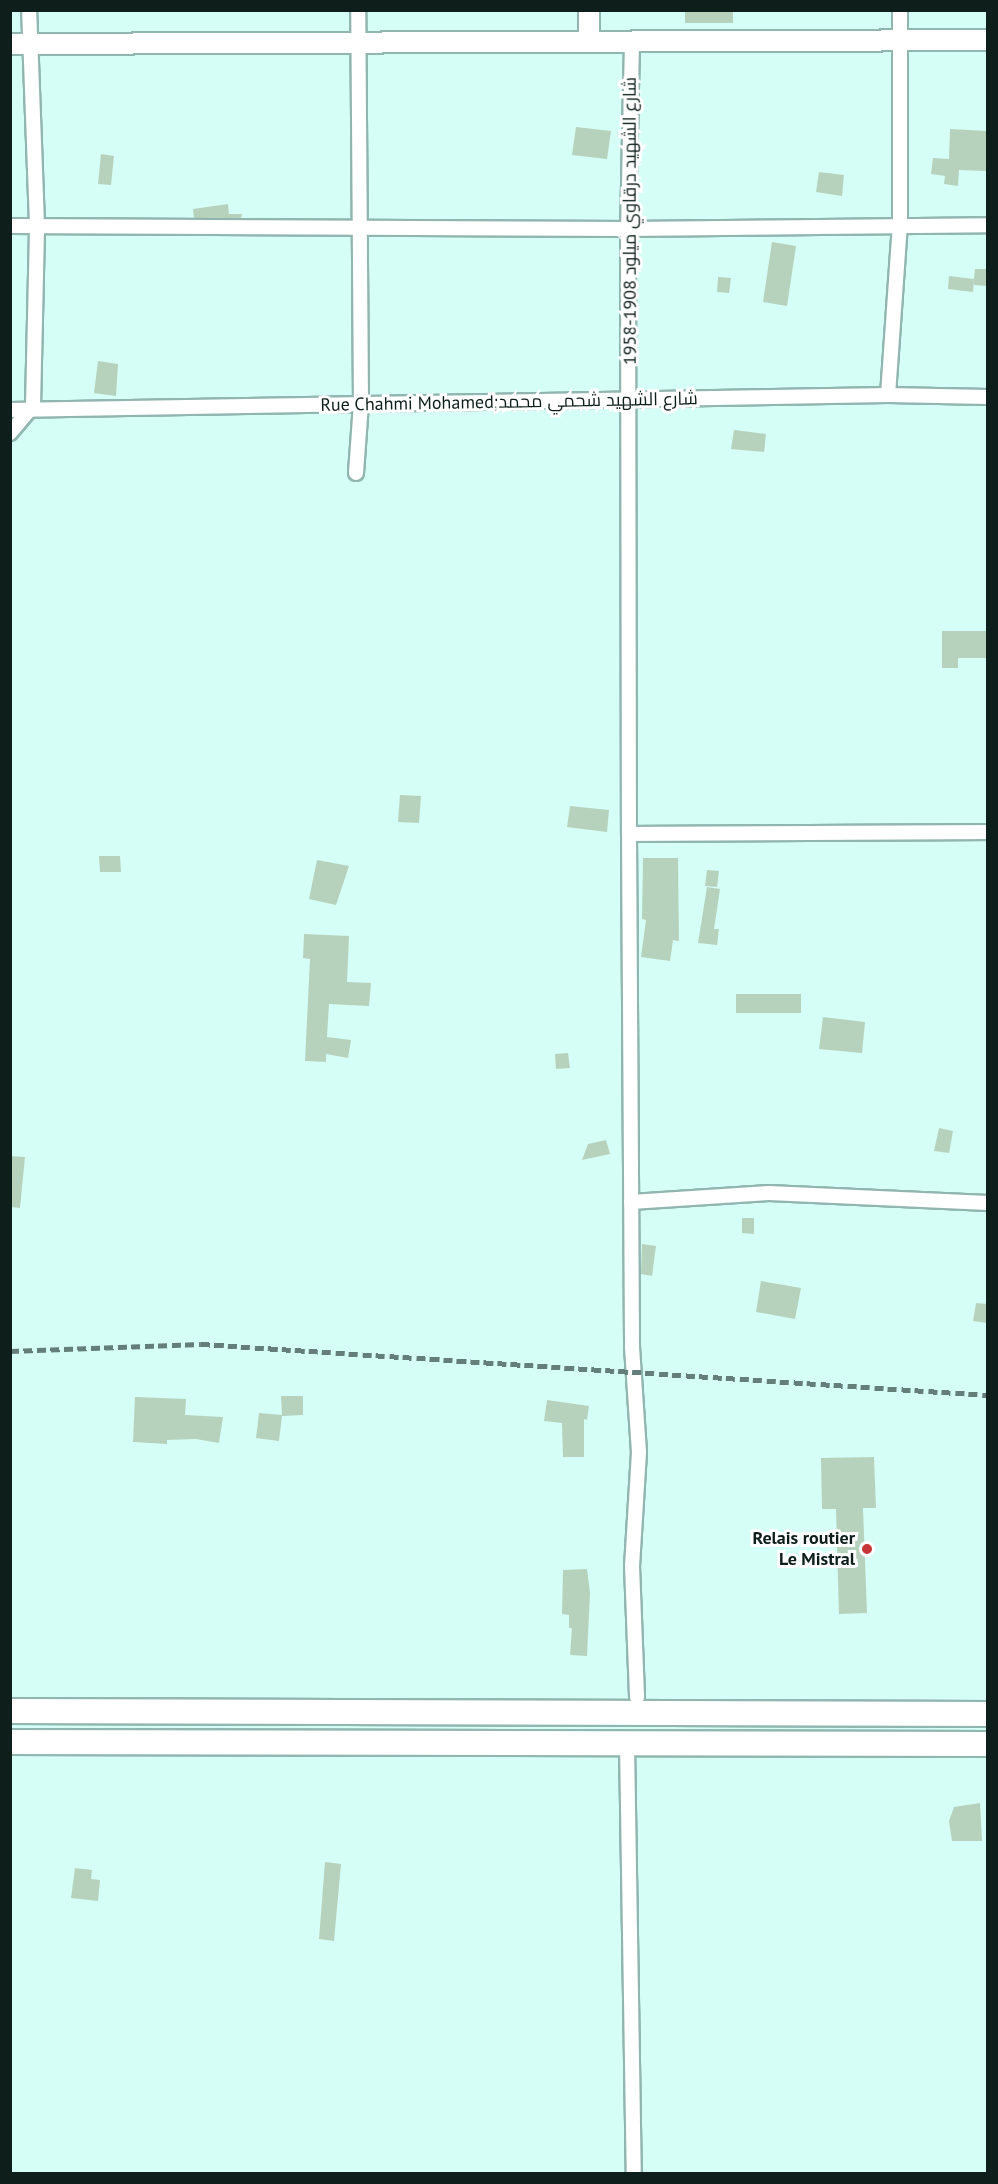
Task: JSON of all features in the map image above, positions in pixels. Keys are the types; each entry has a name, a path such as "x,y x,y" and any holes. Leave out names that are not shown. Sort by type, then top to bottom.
{"highway":[{"path":"10,1711 987,1714"},
{"path":"10,1742 987,1744"}],"main road":[{"path":"589,10 589,42"},
{"path":"20,44 987,40"}],"street":[{"path":"10,433 33,406 37,225 20,44 29,10"},
{"path":"356,473 361,404 358,10"},
{"path":"888,394 900,224 900,10"},
{"name":"شارع الشهيد درقاوي ميلود 1908-1958","path":"632,41 628,229 629,834 632,1347 639,1452 632,1566 636,1697"},
{"path":"10,226 628,229 900,224 987,225"},
{"name":"Rue Chahmi Mohamed;شارع الشهيد شحمي محمد","path":"10,410 630,402 888,394 987,397"},
{"path":"629,834 987,832"},
{"path":"632,1203 769,1193 987,1203"},
{"path":"627,1743 634,2174"}],"building":[{"path":"685,10 733,10 733,23 685,23"},
{"path":"576,127 611,131 607,159 572,155"},
{"path":"950,129 987,131 987,171 959,170 958,186 944,184 945,176 931,174 933,158 949,159"},
{"path":"101,154 114,156 111,185 98,184"},
{"path":"819,172 844,175 842,196 816,192"},
{"path":"228,204 229,214 242,214 241,218 194,218 193,209"},
{"path":"772,242 796,246 787,306 763,302"},
{"path":"975,269 987,269 987,286 974,285"},
{"path":"949,276 974,279 973,292 948,289"},
{"path":"718,277 731,278 729,293 717,292"},
{"path":"98,361 118,364 116,396 94,393"},
{"path":"734,430 766,434 764,452 731,449"},
{"path":"942,631 987,631 987,658 958,658 958,668 942,668"},
{"path":"400,795 421,796 419,823 398,822"},
{"path":"570,806 609,810 607,832 567,827"},
{"path":"99,856 120,856 121,872 100,872"},
{"path":"643,858 678,858 679,941 673,940 670,961 641,957 646,920 642,919"},
{"path":"317,860 349,866 336,905 309,899"},
{"path":"707,870 719,871 717,887 705,886"},
{"path":"707,887 720,889 714,929 719,929 717,945 698,943"},
{"path":"304,934 349,936 347,982 371,983 369,1006 329,1004 327,1037 351,1040 348,1058 326,1054 326,1062 305,1061 310,959 303,958"},
{"path":"736,994 801,994 801,1013 736,1013"},
{"path":"823,1017 865,1022 862,1053 819,1049"},
{"path":"568,1053 570,1068 556,1069 555,1054"},
{"path":"939,1128 953,1131 949,1153 934,1151"},
{"path":"606,1140 610,1154 582,1160 588,1144"},
{"path":"10,1156 25,1157 20,1208 10,1207"},
{"path":"742,1218 754,1218 754,1234 742,1233"},
{"path":"642,1244 656,1246 652,1276 641,1274"},
{"path":"761,1281 801,1288 795,1319 756,1312"},
{"path":"976,1303 987,1304 987,1323 973,1321"},
{"path":"281,1396 303,1396 303,1415 282,1416 279,1441 256,1438 259,1413 282,1415"},
{"path":"135,1397 186,1399 185,1415 223,1417 219,1443 196,1439 167,1440 167,1444 133,1442"},
{"path":"547,1400 589,1406 587,1420 584,1419 584,1457 563,1457 562,1423 544,1421"},
{"path":"874,1457 876,1508 863,1508 867,1613 839,1614 836,1509 822,1509 821,1458"},
{"path":"587,1569 590,1593 587,1656 570,1655 572,1628 569,1628 569,1615 562,1614 563,1570"},
{"path":"980,1803 982,1841 952,1841 949,1821 954,1807"},
{"path":"325,1862 341,1864 334,1941 319,1939"},
{"path":"75,1868 92,1870 91,1879 100,1880 98,1901 71,1898"}],"railway":[{"path":"10,1351 201,1344 988,1395"}],"place":[{"name":"Relais routier Le Mistral","path":"867,1549"}]}
